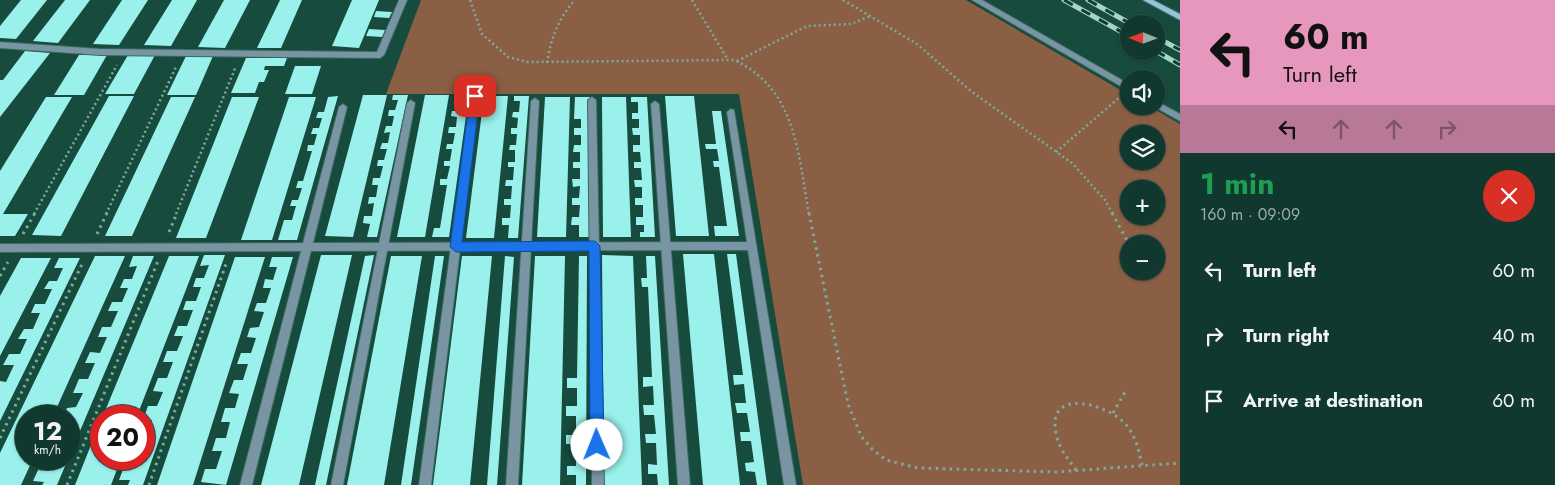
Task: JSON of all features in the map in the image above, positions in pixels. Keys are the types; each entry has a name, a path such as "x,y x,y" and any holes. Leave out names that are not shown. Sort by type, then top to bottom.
{"street":[{"path":"0,45 125,52 380,55 403,0"},
{"path":"976,0 1120,83"},
{"path":"1147,0 1180,17"},
{"path":"425,485 475,96"},
{"path":"592,100 598,485"},
{"path":"512,485 535,101"},
{"path":"337,485 410,103"},
{"path":"655,104 684,485"},
{"path":"246,485 343,107"},
{"path":"1165,109 1180,118"},
{"path":"731,112 790,485"},
{"path":"0,248 752,246"}],"path":[{"path":"470,0 482,34 508,57 528,62 547,63 736,61 750,70 778,95 790,118 848,404 861,436 873,450 886,460 918,468 1056,472 1180,462"},
{"path":"547,63 551,36 557,21 575,0"},
{"path":"692,0 728,60"},
{"path":"843,0 917,44 972,92 1072,162 1091,181 1105,200 1124,235"},
{"path":"736,61 806,26 851,24 870,16"},
{"path":"0,276 125,52"},
{"path":"67,485 242,54"},
{"path":"1056,152 1120,98"},
{"path":"149,485 231,248"},
{"path":"1113,413 1125,392"},
{"path":"1077,471 1062,449 1055,430 1057,414 1068,404 1085,401 1104,407 1122,420 1135,438 1142,465"}],"shaded area":[{"path":"421,0 966,0 1120,90 1120,115 1164,115 1180,124 1180,485 803,485 739,94 386,94"}],"building":[{"path":"21,0 47,0 16,39 0,38 0,26"},
{"path":"65,0 90,0 58,43 33,41"},
{"path":"122,0 148,0 119,45 93,44"},
{"path":"172,0 197,0 171,46 144,45"},
{"path":"224,0 250,0 225,48 198,47"},
{"path":"280,0 302,0 281,48 257,48"},
{"path":"352,0 379,0 359,48 332,46"},
{"path":"376,11 392,12 389,18 374,17"},
{"path":"369,29 385,30 382,37 366,36"},
{"path":"25,51 50,53 0,117 0,80 3,80"},
{"path":"79,55 107,55 84,95 54,95"},
{"path":"128,55 155,55 134,94 105,94"},
{"path":"186,56 213,56 196,95 167,95"},
{"path":"246,58 287,58 284,66 265,66 264,70 269,70 264,82 259,82 255,93 231,93"},
{"path":"295,66 321,66 312,94 285,94"},
{"path":"363,95 387,95 353,237 325,236"},
{"path":"393,95 408,95 377,237 367,237 370,224 363,223 364,216 372,216 374,203 368,204 369,197 376,197 378,185 372,185 373,178 380,178 383,166 377,166 378,160 384,160 387,149 380,149 382,143 388,143 390,132 384,133 386,126 392,126 394,116 388,116 389,110 395,110 398,100 392,100"},
{"path":"425,95 449,95 425,237 397,237"},
{"path":"454,95 469,95 449,237 432,237 434,228 440,228 447,185 440,185 440,179 447,179 450,166 444,166 444,161 450,161 452,149 446,149 447,144 453,144 455,133 448,133 449,127 456,127 457,117 451,116 452,111 458,111 460,100 454,100"},
{"path":"109,96 134,96 61,236 32,235"},
{"path":"338,96 297,240 278,240 284,220 292,220 296,206 290,206 292,200 298,200 302,188 296,188 298,181 303,181 312,151 307,151 308,145 314,145 317,134 311,134 313,128 319,128 322,118 316,118 318,112 324,112 328,97"},
{"path":"484,96 508,96 494,238 466,238"},
{"path":"514,96 529,96 518,238 508,238 509,225 502,225 502,218 510,218 511,205 504,205 504,199 511,199 512,186 505,186 506,180 513,180 514,167 508,167 508,162 515,162 515,150 509,150 510,145 516,145 517,134 511,134 511,128 517,128 518,118 512,117 513,112 519,112 520,101 514,101"},
{"path":"665,96 694,96 709,236 676,236"},
{"path":"46,97 72,97 3,214 28,214 15,236 0,236 0,171"},
{"path":"171,97 195,97 132,236 105,236"},
{"path":"232,97 259,97 206,238 176,238"},
{"path":"289,97 316,97 272,240 241,240"},
{"path":"545,97 570,97 566,237 537,237"},
{"path":"575,97 590,97 590,237 579,237 579,225 571,225 572,217 579,217 580,205 572,205 572,198 579,198 580,186 573,187 572,179 580,179 580,168 573,168 573,162 580,162 580,152 573,152 574,145 581,145 581,135 574,135 574,128 581,128 581,119 574,119"},
{"path":"602,97 626,97 631,237 603,237"},
{"path":"631,97 647,97 655,237 640,237 640,232 644,232 644,225 636,225 636,217 643,217 643,205 635,205 635,198 642,198 642,187 635,187 634,180 642,180 641,168 634,168 634,162 641,162 640,152 633,152 633,145 640,145 640,135 633,135 632,128 639,128 639,119 632,119 632,113 638,113 638,102 631,102"},
{"path":"712,111 721,111 739,236 715,236 714,226 727,226 719,167 714,167 713,161 719,161 717,149 706,149 705,144 716,144"},
{"path":"683,254 714,254 740,485 703,485"},
{"path":"727,254 736,254 767,485 757,485 755,472 746,471 745,463 754,462 751,441 741,441 740,432 750,432 747,413 737,413 735,403 746,403 744,384 734,385 733,375 743,375"},
{"path":"204,255 225,255 155,451 155,406 157,406 163,392 153,391 158,378 167,378 173,362 163,362 167,351 177,351 183,336 174,336 178,326 187,326 193,310 183,310 186,301 196,301 201,287 193,287 196,278 204,278 209,265 200,266"},
{"path":"321,255 352,255 299,485 261,485"},
{"path":"374,255 326,485 315,485 365,256"},
{"path":"602,255 633,256 642,485 604,485"},
{"path":"95,256 125,256 58,405 23,405"},
{"path":"133,256 154,256 80,431 80,405 77,405 83,393 73,393 79,379 88,379 95,363 85,363 90,352 100,353 107,337 98,337 102,327 111,327 118,311 108,311 112,302 122,302 128,288 120,288 124,279 132,279 137,266 129,267"},
{"path":"169,256 199,256 141,405 108,405"},
{"path":"391,256 422,256 384,485 347,485"},
{"path":"435,256 444,256 411,485 401,485"},
{"path":"462,256 492,256 470,485 433,485"},
{"path":"505,256 514,257 497,485 487,485"},
{"path":"535,256 565,256 560,485 522,485"},
{"path":"579,256 587,256 586,485 576,485 576,475 567,475 567,466 576,466 576,444 566,444 566,435 576,435 576,416 566,416 566,406 577,406 577,388 567,388 567,378 577,378"},
{"path":"646,256 655,256 669,485 658,485 657,474 648,474 648,464 657,465 656,443 646,443 645,434 656,434 654,415 644,415 643,405 654,405 653,386 643,387 643,377 652,377 648,287 642,287 641,278 647,278"},
{"path":"235,257 265,257 193,485 157,485"},
{"path":"272,257 293,257 226,485 201,482 205,469 216,469 222,451 212,451 216,438 226,438 230,422 221,422 225,408 235,408 239,394 229,393 234,380 243,380 248,364 237,364 241,353 251,353 256,338 247,337 250,328 259,327 264,312 254,311 257,303 266,303 271,288 263,288 265,279 273,280 277,267 269,267"},
{"path":"21,258 51,258 0,356 0,296"},
{"path":"59,258 80,258 0,421 0,381 6,382 14,365 3,365 9,354 20,354 27,339 18,339 24,329 33,329 40,313 31,313 35,304 45,304 52,289 44,289 49,281 57,281 63,268 54,268"},
{"path":"15,422 15,470 28,470 21,485 0,485 0,453"},
{"path":"90,448 90,470 117,470 111,485 75,485"},
{"path":"38,470 63,470 57,485 42,485 44,482 33,481"},
{"path":"123,470 148,470 143,485 128,485 130,480 119,480"}],"railway":[{"path":"1064,0 1120,31"},
{"path":"1088,0 1120,18"},
{"path":"1165,42 1180,50"},
{"path":"1165,56 1180,65"}],"route":[{"path":"475,96 456,247 595,246 597,445"}]}
